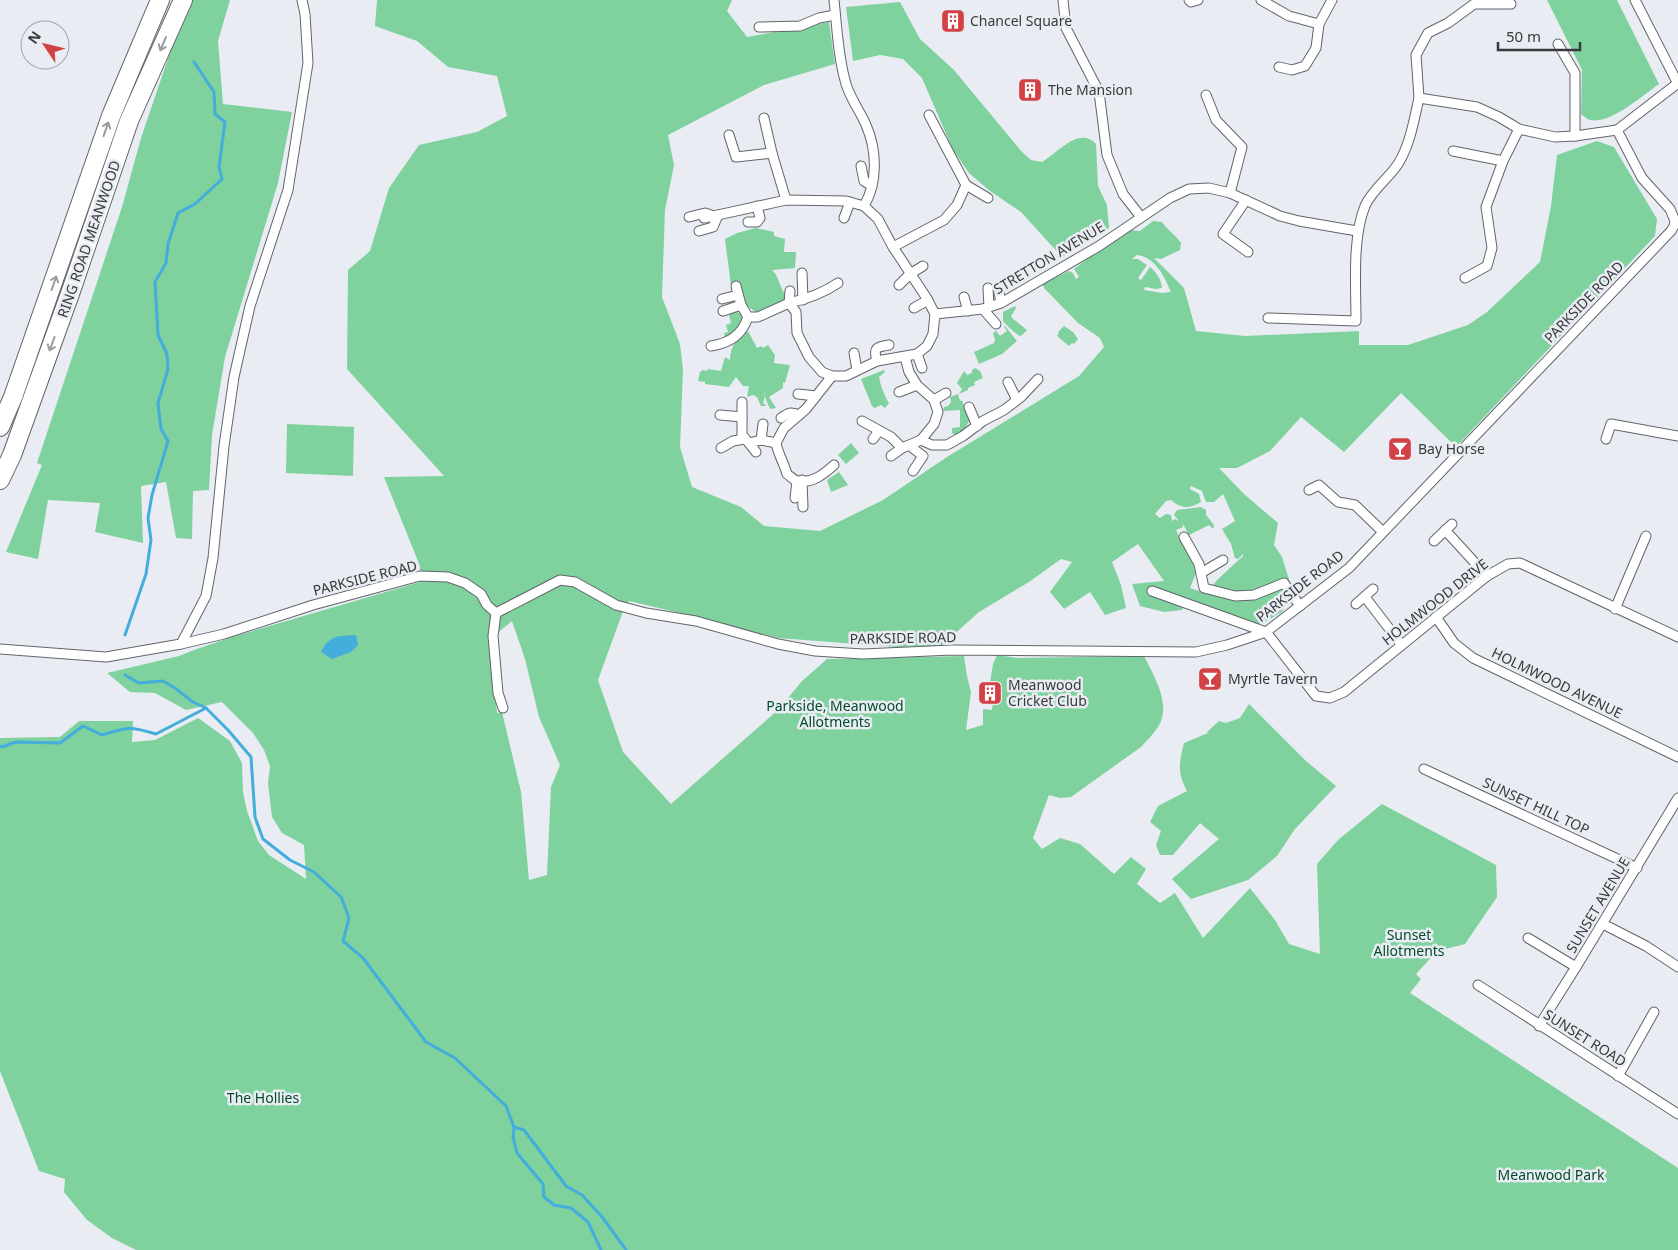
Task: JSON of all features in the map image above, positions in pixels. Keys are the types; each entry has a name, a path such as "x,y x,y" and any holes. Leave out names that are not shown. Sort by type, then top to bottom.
{"highway":[{"name":"RING ROAD MEANWOOD","path":"0,427 13,397 111,116 160,0"},
{"name":"RING ROAD MEANWOOD","path":"0,480 12,455 71,291 129,121 183,0"}],"street":[{"path":"181,644 206,596 213,558 224,446 234,377 250,306 288,190 308,64 305,14 302,0"},
{"path":"834,0 846,84 867,126 874,148 871,194 864,206"},
{"path":"1063,0 1066,28 1099,92 1107,155 1123,194 1142,217"},
{"path":"1189,0 1191,2 1198,0"},
{"path":"1261,0 1289,16 1319,24"},
{"path":"1278,67 1292,70 1305,66 1316,48 1319,24 1332,0"},
{"path":"1419,98 1477,107 1500,117 1519,129 1555,137 1617,130 1678,84 1635,0"},
{"path":"1268,318 1356,321 1357,232 1365,206 1374,192 1399,163 1411,132 1419,98 1416,55 1428,33 1448,23 1474,4 1510,4"},
{"path":"759,27 800,26 819,18 835,15"},
{"path":"1558,44 1575,73 1576,136"},
{"path":"1206,95 1216,120 1242,147 1230,193"},
{"path":"929,115 966,185 988,198"},
{"path":"764,118 786,200"},
{"path":"1465,278 1487,266 1492,248 1486,207 1503,161 1519,129"},
{"name":"PARKSIDE ROAD","path":"0,649 106,657 181,644 224,634 313,605 420,576 448,577 465,583 481,594 487,605 496,612 560,580 575,582 616,605 646,613 696,621 778,644 815,651 863,654 952,650 1196,652 1212,649 1266,632 1349,568 1674,226 1676,219 1670,209 1642,178 1617,130"},
{"path":"729,135 736,157 772,153"},
{"path":"1453,151 1503,161"},
{"path":"861,166 864,180 872,186"},
{"path":"893,247 944,220 957,205 966,185"},
{"name":"STRETTON AVENUE","path":"935,314 986,308 1001,303 1099,246 1170,198 1189,189 1209,188 1230,193 1263,209 1289,218 1357,232"},
{"path":"689,216 704,213 712,216 786,200 850,202 864,206 878,220 893,247 928,300 935,314 933,334 927,346 918,354 877,361 846,376 832,376 822,372 809,357 797,333 796,312 789,303 790,291"},
{"path":"1246,200 1223,234 1248,252"},
{"path":"844,218 850,202"},
{"path":"748,222 757,222 760,218 757,206"},
{"path":"699,231 713,227 712,216"},
{"path":"900,285 910,274 923,266"},
{"path":"802,273 803,300"},
{"path":"748,317 758,317 789,303 803,300 826,291 838,282"},
{"path":"998,287 1001,303"},
{"path":"988,288 986,308 996,324"},
{"path":"722,299 737,291 740,305 748,317"},
{"path":"964,297 968,311"},
{"path":"914,308 928,300"},
{"path":"723,311 740,305"},
{"path":"711,346 723,344 736,338 745,327 748,317"},
{"path":"726,353 728,342"},
{"path":"877,361 876,349 879,346 889,345"},
{"path":"796,356 806,351"},
{"path":"854,353 857,370"},
{"path":"918,354 922,368"},
{"path":"891,456 922,440 934,424 938,412 934,400 917,385 909,372 905,357"},
{"path":"832,376 799,415 784,428 776,444 787,474 799,480 823,476 834,465"},
{"path":"922,440 932,445 947,445 1004,410 1038,379"},
{"path":"1008,382 1017,400"},
{"path":"898,392 917,385"},
{"path":"934,400 946,393"},
{"path":"798,394 816,396"},
{"path":"742,402 742,435 756,452"},
{"path":"969,407 977,426"},
{"path":"781,418 788,413 794,412 799,415"},
{"path":"720,415 742,417"},
{"path":"862,421 923,456 913,470"},
{"path":"761,440 763,424"},
{"path":"1606,439 1611,424 1678,436"},
{"path":"873,439 879,431"},
{"path":"721,448 733,441 761,440 776,444"},
{"path":"795,498 799,480"},
{"path":"799,480 803,507"},
{"path":"1309,490 1319,485 1338,502 1355,505 1383,532"},
{"path":"1434,540 1452,524"},
{"path":"1445,530 1487,576"},
{"path":"1615,609 1646,536"},
{"path":"1184,537 1200,564 1204,588 1235,596 1254,596 1284,583 1300,606"},
{"path":"1201,573 1223,560"},
{"name":"HOLMWOOD DRIVE","path":"1266,632 1316,696 1330,698 1344,692 1487,576 1508,564 1520,563 1678,637"},
{"path":"1356,604 1373,589"},
{"path":"1152,591 1266,632"},
{"path":"1366,597 1401,644"},
{"path":"496,612 492,636 498,693 503,708"},
{"name":"HOLMWOOD AVENUE","path":"1436,618 1454,643 1474,658 1678,758"},
{"name":"SUNSET HILL TOP","path":"1424,769 1637,868"},
{"name":"SUNSET AVENUE","path":"1539,1026 1603,924 1678,798"},
{"path":"1603,924 1646,946 1678,967"},
{"path":"1528,938 1576,967"},
{"name":"SUNSET ROAD","path":"1478,985 1678,1114"},
{"path":"1618,1076 1654,1012"}],"green space":[{"path":"193,0 230,0 218,41 223,104 292,112 278,183 225,357 212,435 209,490 193,491 192,539 176,538 166,482 141,486 143,543 95,532 100,503 48,500 38,559 6,552 42,465 37,463 122,207 141,138 178,29"},
{"path":"377,0 732,0 727,11 747,37 829,22 835,64 764,85 668,135 674,165 665,210 662,297 680,344 683,370 680,447 692,487 741,507 764,526 820,531 883,500 947,457 1079,376 1104,347 1100,338 1078,323 1042,284 1069,271 1073,273 1076,279 1079,277 1074,269 1124,231 1126,234 1131,230 1140,231 1153,221 1162,222 1181,243 1180,250 1161,259 1154,258 1184,288 1196,331 1245,336 1359,331 1359,345 1408,345 1468,325 1487,312 1540,262 1551,206 1557,155 1597,141 1614,147 1657,219 1655,236 1456,447 1401,393 1344,452 1301,417 1270,451 1237,468 1219,468 1245,495 1278,523 1274,545 1282,557 1292,589 1282,612 1260,625 1230,621 1197,610 1187,598 1182,610 1164,612 1140,606 1132,584 1164,581 1138,544 1112,562 1121,585 1126,608 1105,615 1090,592 1064,609 1050,592 1072,562 1061,559 1029,582 979,612 941,646 897,647 778,638 629,601 622,614 598,680 623,752 671,804 779,709 802,681 827,659 964,656 971,692 966,730 983,725 983,709 992,710 995,684 990,683 993,664 997,655 1017,658 1144,656 1162,696 1163,713 1159,725 1141,747 1071,797 1060,798 1049,795 1033,838 1042,849 1060,838 1080,844 1114,874 1131,857 1146,869 1137,884 1160,903 1175,893 1203,938 1250,888 1275,920 1289,944 1320,954 1317,864 1338,840 1382,804 1496,865 1497,897 1465,944 1437,951 1416,974 1421,979 1410,993 1678,1168 1678,1250 136,1250 112,1238 87,1220 64,1192 65,1179 39,1171 0,1071 0,738 60,737 79,721 133,721 132,742 155,740 198,718 230,741 242,763 243,792 247,811 258,841 269,855 306,879 304,845 282,833 272,817 268,783 270,766 264,750 253,733 222,702 186,710 155,693 130,692 107,673 179,656 232,637 420,582 420,566 384,477 444,476 347,369 348,270 370,251 389,188 419,145 477,132 507,116 497,76 448,67 417,41 375,26","holes":["1137,255 1154,264 1166,280 1171,292 1162,293 1144,290 1145,287 1162,288 1158,276 1150,267 1141,280 1138,278 1147,265 1138,259 1132,259","1191,486 1202,491 1206,502 1214,502 1223,494 1235,521 1222,529 1231,544 1235,558 1238,559 1243,554 1243,556 1216,581 1207,594 1190,588 1196,573 1191,555 1176,530 1183,527 1183,524 1189,535 1209,525 1213,529 1214,525 1206,515 1206,510 1201,507 1177,510 1174,515 1179,521 1175,519 1172,521 1171,515 1166,514 1160,518 1155,514 1166,501 1171,500 1185,507 1201,502 1199,494 1190,489","512,621 525,659 539,717 560,765 551,787 547,875 529,880 521,792 502,712 497,713 489,640"]},
{"path":"1547,0 1617,0 1659,84 1626,108 1608,118 1590,120 1586,118 1581,114 1582,70"},
{"path":"900,2 920,39 954,70 1022,152 1031,160 1042,162 1076,139 1089,139 1096,144 1098,186 1107,205 1109,228 1062,257 1021,212 990,191 969,173 953,150 922,78 903,59 880,55 853,61 846,7"},
{"path":"756,228 774,232 774,236 785,239 784,252 796,252 795,268 772,270 786,295 783,302 757,313 746,305 742,294 731,286 725,239 737,233"},
{"path":"1015,306 1012,318 1027,330 1021,336 1003,321 1003,312"},
{"path":"737,312 743,315 743,323 732,335 725,337 724,333 728,332 726,325 731,323 729,314"},
{"path":"1005,326 1017,341 1002,354 979,364 974,352 994,343 993,333 995,330 1000,336 1007,331"},
{"path":"1064,326 1073,332 1078,339 1069,346 1057,336"},
{"path":"748,331 757,348 761,346 763,348 768,345 775,355 774,363 790,365 785,383 783,382 783,388 769,397 776,408 771,409 769,407 763,390 765,397 763,402 766,406 761,406 757,397 753,395 747,397 749,386 743,386 736,377 729,387 705,384 705,382 698,381 700,372 703,370 721,371 725,357 730,360 733,346"},
{"path":"975,368 980,371 983,378 974,382 975,385 968,388 968,390 959,394 962,389 957,383 964,371 967,375 972,373 972,370"},
{"path":"884,370 885,372 879,377 889,403 885,408 881,405 875,408 872,406 861,379"},
{"path":"958,394 960,401 962,400 968,411 969,419 964,429 955,435 952,433 952,428 960,427 960,410 943,411 944,407 948,406 951,402 950,397"},
{"path":"287,424 354,427 353,476 286,473"},
{"path":"851,443 859,453 846,464 838,455"},
{"path":"839,472 848,485 831,492 827,480"},
{"path":"1249,704 1306,761 1336,786 1295,829 1277,856 1248,880 1191,899 1172,879 1219,839 1200,823 1173,855 1160,855 1156,845 1161,831 1150,822 1158,806 1187,791 1180,773 1184,743 1208,733 1219,721 1226,723 1240,718"}],"water":[{"path":"356,635 358,645 351,652 332,659 321,652 331,639 340,636"}],"waterway":[{"path":"125,635 146,574 151,540 148,518 152,495 168,441 161,429 158,403 168,369 167,354 158,335 155,282 166,263 168,244 178,213 195,204 222,179 219,167 225,122 215,114 214,92 194,62"},
{"path":"125,675 139,683 163,681 193,702 206,708 228,730 251,757 255,817 263,839 290,860 314,872 341,897 349,918 343,941 363,958 426,1042 455,1058 506,1106 514,1127 524,1130 566,1186 582,1195 603,1218 626,1250"},
{"path":"0,746 16,742 60,743 83,726 102,735 129,728 156,734 206,708"},
{"path":"514,1127 513,1137 517,1153 543,1184 544,1197 554,1205 571,1208 588,1222 601,1250"}],"place":[{"name":"Chancel Square","path":"953,21"},
{"name":"The Mansion","path":"1030,90"},
{"name":"Bay Horse","path":"1400,449"},
{"name":"Myrtle Tavern","path":"1210,679"},
{"name":"Meanwood Cricket Club","path":"990,693"}],"park label":[{"name":"Parkside, Meanwood Allotments","path":"835,714"},
{"name":"Sunset Allotments","path":"1409,944"},
{"name":"The Hollies","path":"263,1098"},
{"name":"Meanwood Park","path":"1551,1175"}]}
